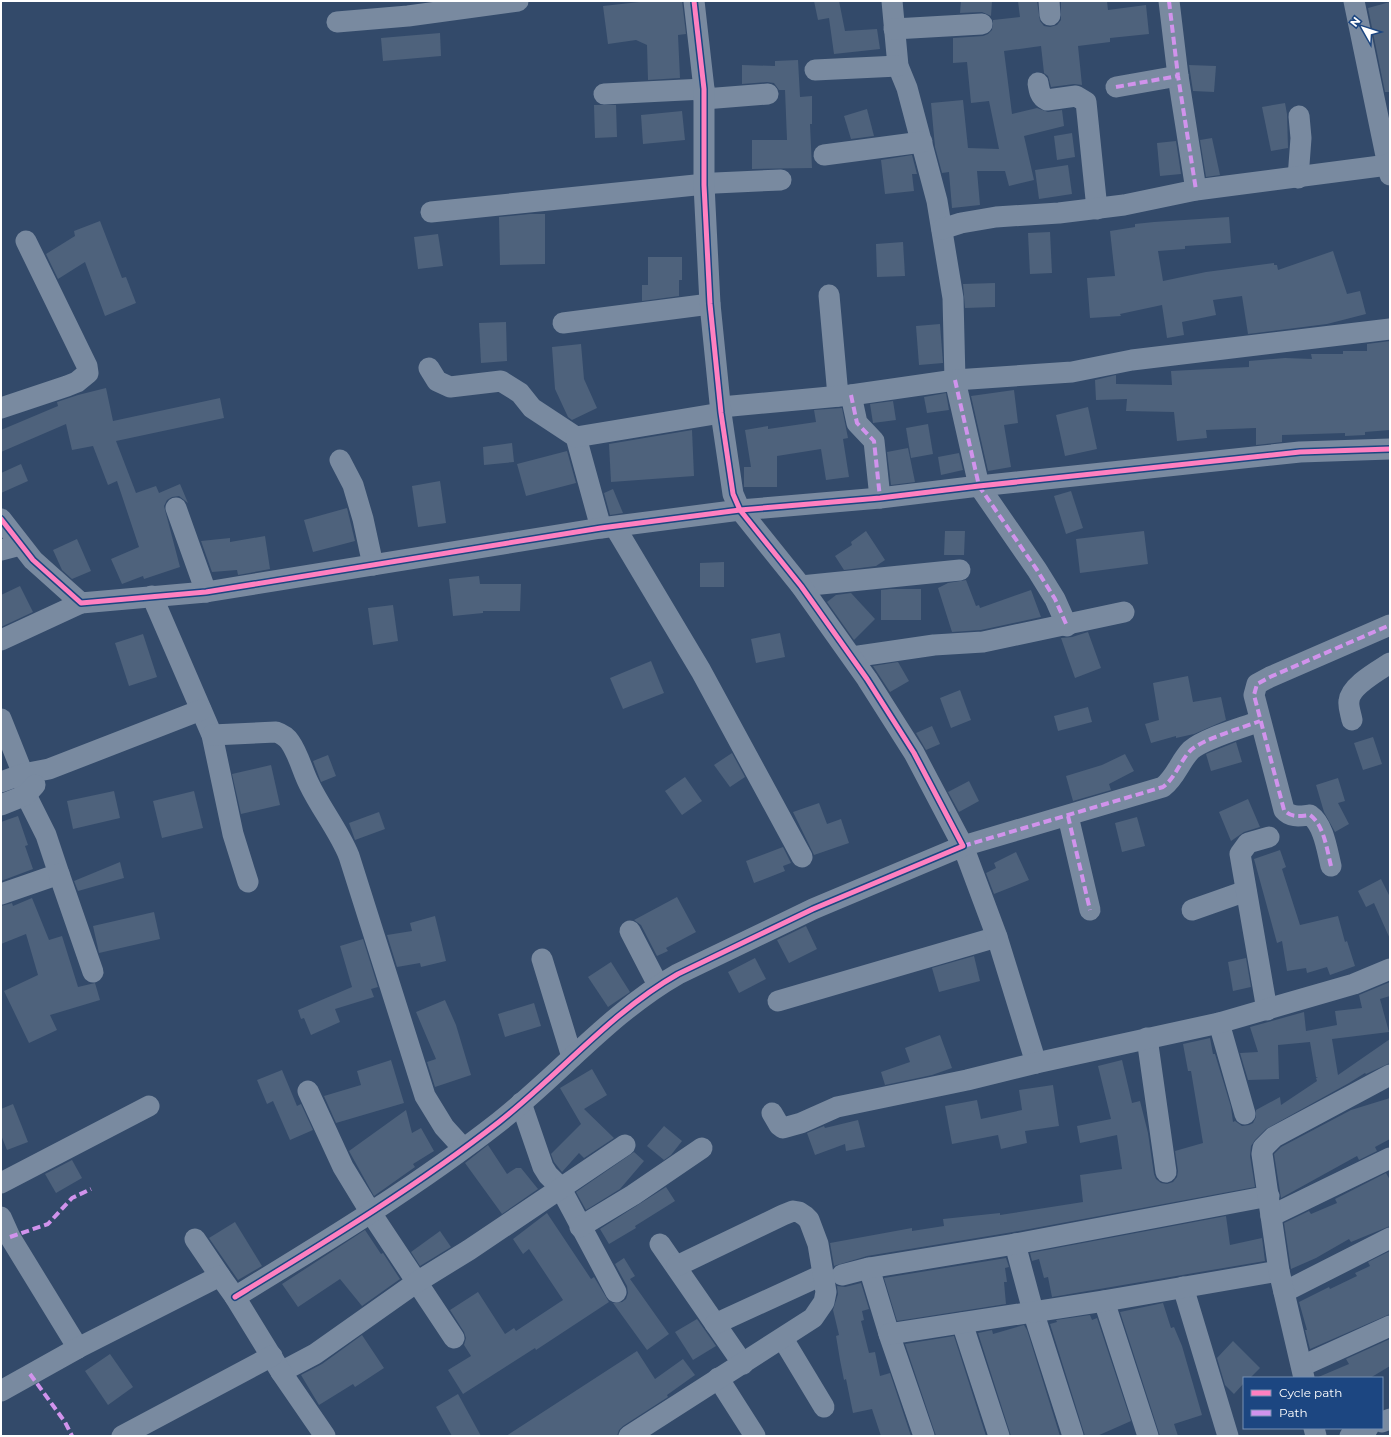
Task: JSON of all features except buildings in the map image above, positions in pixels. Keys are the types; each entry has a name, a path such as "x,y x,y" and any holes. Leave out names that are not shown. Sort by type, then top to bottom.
{"street":[{"path":"337,22 407,9 518,1"},
{"path":"694,1 704,94 704,184 710,304 721,410 731,483 740,510 801,586 852,657 914,753 963,846 997,937 1036,1063"},
{"path":"892,1 898,66 907,88 937,201 953,298 955,380 979,486 1037,570 1055,599 1067,626"},
{"path":"1169,1 1178,76 1196,190"},
{"path":"942,229 961,223 996,218 1124,205 1196,190 1389,167 1354,1"},
{"path":"894,29 982,24"},
{"path":"815,70 898,66"},
{"path":"1116,86 1178,76"},
{"path":"1038,83 1040,93 1047,100 1076,96 1086,102 1097,208"},
{"path":"604,94 768,94"},
{"path":"1298,178 1301,138 1300,116"},
{"path":"824,156 922,142"},
{"path":"432,212 704,184 781,180"},
{"path":"1,408 77,382 88,373 87,366 26,241"},
{"path":"829,295 845,396 857,423 874,440 880,498"},
{"path":"563,323 710,304"},
{"path":"576,437 721,410 845,396 955,380 1072,372 1132,360 1390,329"},
{"path":"429,368 436,381 450,387 501,381 520,393 532,408 576,437 608,528 701,671 802,856"},
{"path":"1,640 80,602 206,592 608,528 740,510 880,498 1300,452 1390,449"},
{"path":"340,460 353,486 363,518 373,565"},
{"path":"176,508 206,592"},
{"path":"1,519 11,547 33,560 80,602"},
{"path":"801,586 960,570"},
{"path":"152,596 212,735 233,834 248,882"},
{"path":"852,657 934,645 983,642 1067,626 1124,612"},
{"path":"1331,866 1319,825 1315,819 1310,815 1293,816 1287,814 1284,810 1254,695 1257,684 1270,677 1390,624"},
{"path":"1352,720 1349,701 1351,694 1360,684 1390,663"},
{"path":"1,782 23,774 49,769 201,710"},
{"path":"1,719 23,774 26,795 46,835 93,972"},
{"path":"235,1297 371,1213 463,1148 521,1103 572,1057 658,985 813,909 963,846 1163,787 1169,782 1185,756 1192,749 1203,743 1260,721"},
{"path":"212,735 276,732 285,735 291,743 309,784 330,822 341,837 349,856 425,1096 444,1127 463,1148"},
{"path":"1,805 26,795 49,769"},
{"path":"1068,816 1090,910"},
{"path":"1267,1010 1240,854 1248,843 1269,837"},
{"path":"1,894 59,874"},
{"path":"1192,910 1246,891"},
{"path":"630,931 658,985"},
{"path":"778,1001 997,937"},
{"path":"542,959 572,1057"},
{"path":"772,1113 779,1126 783,1128 801,1123 837,1107 967,1080 1036,1063 1219,1023 1354,984 1390,969"},
{"path":"1219,1023 1245,1114"},
{"path":"1147,1038 1166,1172"},
{"path":"1390,1075 1274,1136 1263,1148 1262,1154 1280,1271 1303,1372 1390,1326"},
{"path":"308,1091 335,1151 371,1213 454,1338"},
{"path":"521,1103 543,1167 548,1175 560,1187 616,1292"},
{"path":"1,1183 149,1106"},
{"path":"122,1436 276,1364 315,1354 417,1282 469,1250 560,1187 625,1145"},
{"path":"580,1227 702,1148"},
{"path":"715,1324 832,1275 1015,1244 1270,1206 1390,1158"},
{"path":"642,1433 718,1378 782,1339 813,1318 820,1310 832,1275 809,1220 799,1212 793,1211 676,1266"},
{"path":"1,1217 6,1239 78,1348"},
{"path":"1284,1292 1390,1238"},
{"path":"195,1239 235,1297 321,1435"},
{"path":"660,1244 742,1364"},
{"path":"1015,1244 1033,1311 1073,1436"},
{"path":"869,1268 889,1334 924,1436"},
{"path":"889,1334 1104,1301 1280,1271"},
{"path":"1,1391 78,1348 220,1276"},
{"path":"1183,1287 1228,1436"},
{"path":"1104,1301 1148,1436"},
{"path":"962,1323 999,1436"},
{"path":"782,1339 824,1407"},
{"path":"718,1378 755,1436"},
{"path":"1350,1436 1366,1429"}],"marked path":[{"path":"1169,1 1178,76 1196,190"},
{"path":"1116,87 1178,76"},
{"path":"955,380 979,486 1037,570 1055,599 1067,626"},
{"path":"851,395 857,423 874,441 880,498"},
{"path":"1331,866 1322,831 1315,819 1310,815 1293,815 1284,810 1254,695 1257,684 1270,677 1390,625"},
{"path":"963,846 1163,787 1171,779 1191,750 1214,737 1260,721"},
{"path":"1068,816 1090,910"},
{"path":"10,1237 48,1224 72,1198 91,1189"},
{"path":"30,1374 65,1422 72,1436"}],"cycle path":[{"path":"235,1297 370,1213 468,1146 499,1122 543,1084 630,1006 678,974 813,909 963,846 914,753 867,679 801,586 740,510 733,494 721,413 710,304 704,185 704,89 694,1"},
{"path":"1,519 33,560 81,603 206,592 601,528 740,510 880,498 1300,452 1390,449"}]}
